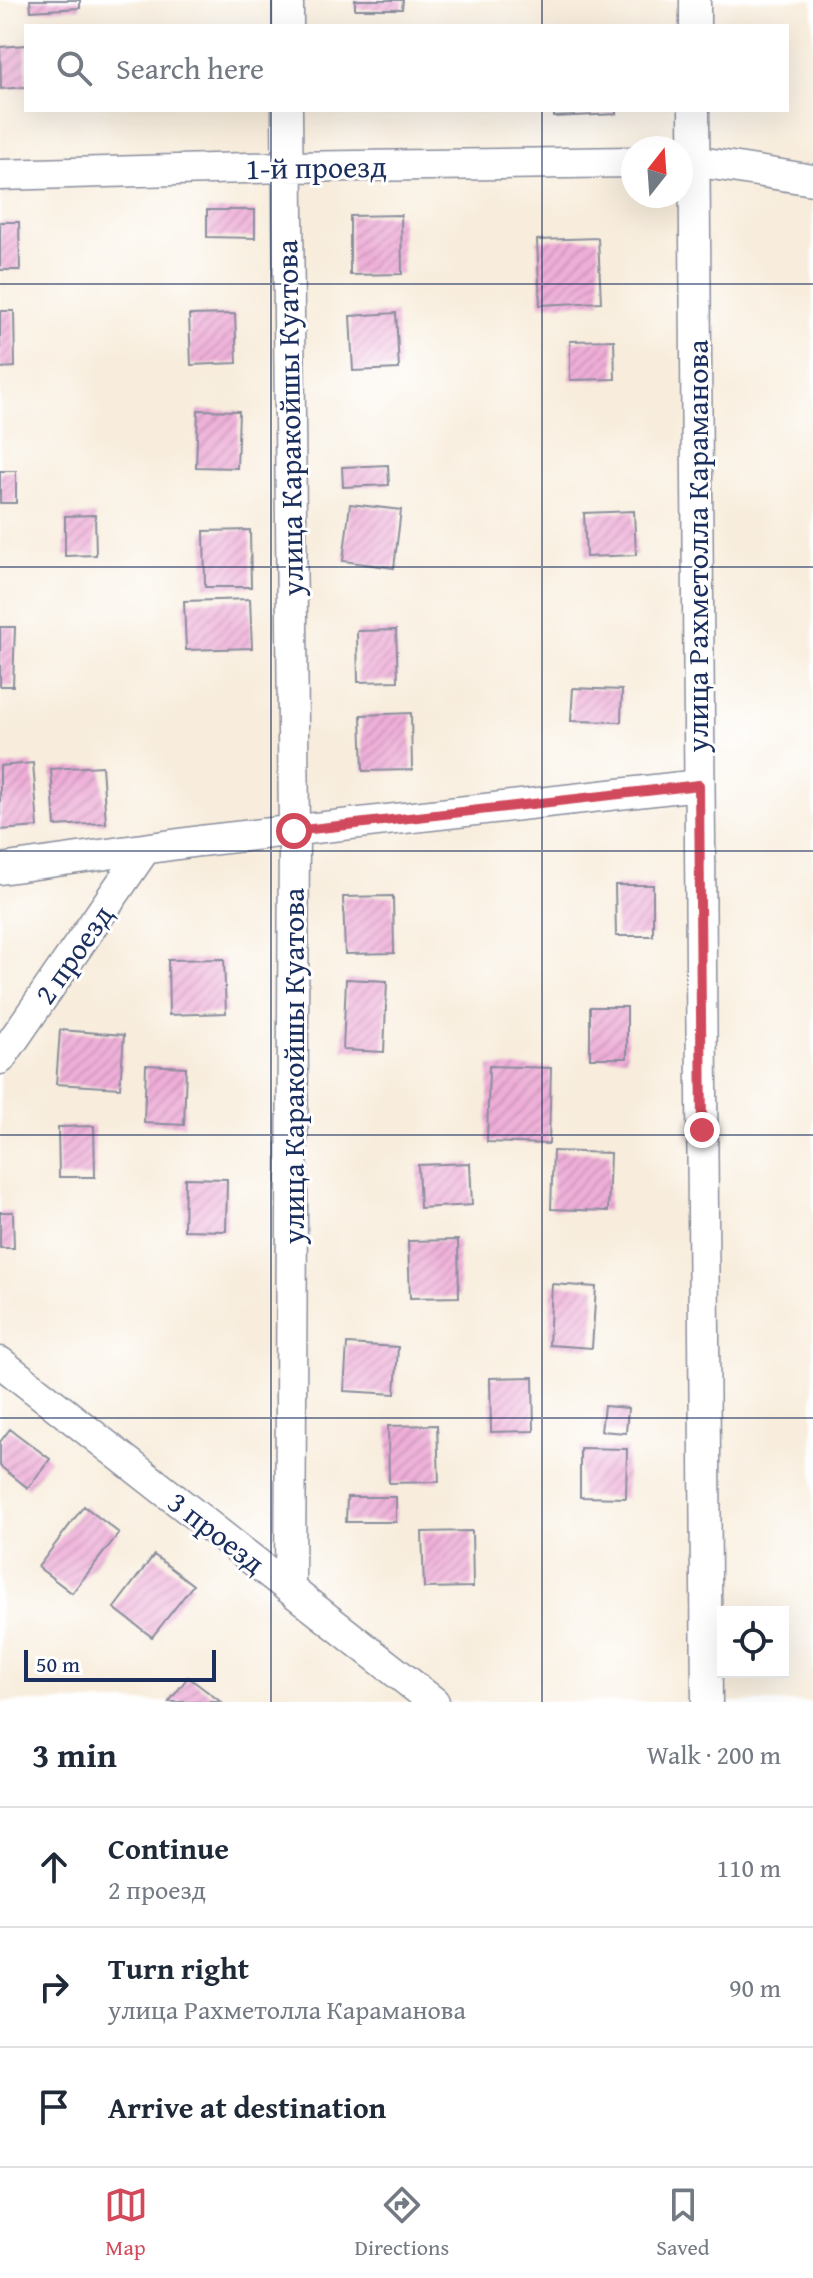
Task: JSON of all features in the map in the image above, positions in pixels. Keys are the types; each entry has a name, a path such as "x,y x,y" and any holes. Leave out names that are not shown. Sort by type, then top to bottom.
{"street":[{"path":"288,0 288,24"},
{"path":"695,0 695,24"},
{"name":"улица Каракойшы Куатова","path":"287,112 294,831 290,1589"},
{"name":"улица Рахметолла Караманова","path":"690,136 694,112"},
{"name":"1-й проезд","path":"0,175 621,162"},
{"path":"693,162 813,180"},
{"name":"улица Рахметолла Караманова","path":"688,208 699,785 707,1702"},
{"name":"2 проезд","path":"0,869 294,831 699,785"},
{"name":"2 проезд","path":"0,1059 145,849"},
{"name":"3 проезд","path":"0,1362 434,1702"}],"building":[{"path":"30,0 80,0 80,8 31,11"},
{"path":"355,0 403,0 402,9 355,9"},
{"path":"24,45 24,87 1,89 0,47"},
{"path":"554,112 616,112 616,114 554,117"},
{"path":"207,210 255,210 255,238 207,237"},
{"path":"401,215 402,274 350,275 350,216"},
{"path":"0,222 19,222 20,270 0,270"},
{"path":"598,238 601,302 540,305 537,240"},
{"path":"0,311 14,311 15,367 0,368"},
{"path":"396,313 399,369 353,371 350,316"},
{"path":"235,314 237,363 191,365 189,315"},
{"path":"614,340 615,379 570,380 570,341"},
{"path":"198,410 239,411 237,468 196,467"},
{"path":"388,465 389,485 343,487 342,467"},
{"path":"0,471 16,471 16,503 0,503"},
{"path":"350,504 401,510 394,568 343,561"},
{"path":"634,511 636,555 586,557 584,513"},
{"path":"95,515 96,555 65,556 65,516"},
{"path":"250,530 251,587 205,587 204,531"},
{"path":"250,599 252,648 186,650 184,601"},
{"path":"0,627 15,627 13,686 0,686"},
{"path":"396,630 398,681 358,682 357,631"},
{"path":"573,688 622,690 621,722 571,721"},
{"path":"411,713 412,770 363,771 361,715"},
{"path":"33,763 38,827 0,830 0,766"},
{"path":"102,766 106,823 55,826 51,769"},
{"path":"615,885 653,885 653,936 616,936"},
{"path":"393,896 394,953 345,954 343,897"},
{"path":"224,959 226,1013 169,1015 168,960"},
{"path":"346,979 387,981 384,1052 343,1050"},
{"path":"590,1007 627,1007 627,1058 590,1058"},
{"path":"60,1030 124,1035 120,1088 56,1084"},
{"path":"146,1065 186,1067 184,1125 144,1123"},
{"path":"489,1066 551,1068 549,1144 487,1142"},
{"path":"94,1126 95,1177 59,1177 58,1127"},
{"path":"553,1151 610,1153 608,1211 551,1209"},
{"path":"470,1163 472,1205 420,1208 418,1165"},
{"path":"185,1178 227,1179 226,1231 184,1230"},
{"path":"0,1212 13,1212 14,1248 0,1248"},
{"path":"458,1240 459,1297 410,1298 408,1241"},
{"path":"552,1284 596,1287 592,1348 549,1345"},
{"path":"347,1344 398,1347 395,1394 344,1391"},
{"path":"533,1377 534,1431 491,1432 490,1378"},
{"path":"604,1406 628,1408 626,1433 601,1431"},
{"path":"437,1425 439,1482 389,1483 388,1426"},
{"path":"10,1429 50,1459 28,1488 0,1466 0,1442"},
{"path":"580,1448 627,1449 626,1498 580,1497"},
{"path":"347,1497 396,1497 396,1522 346,1522"},
{"path":"84,1506 119,1533 72,1593 38,1567"},
{"path":"472,1531 473,1587 424,1588 422,1532"},
{"path":"154,1555 193,1585 152,1637 114,1608"},
{"path":"188,1677 221,1702 169,1702"}],"route":[{"path":"294,831 699,785 702,1130"}]}
